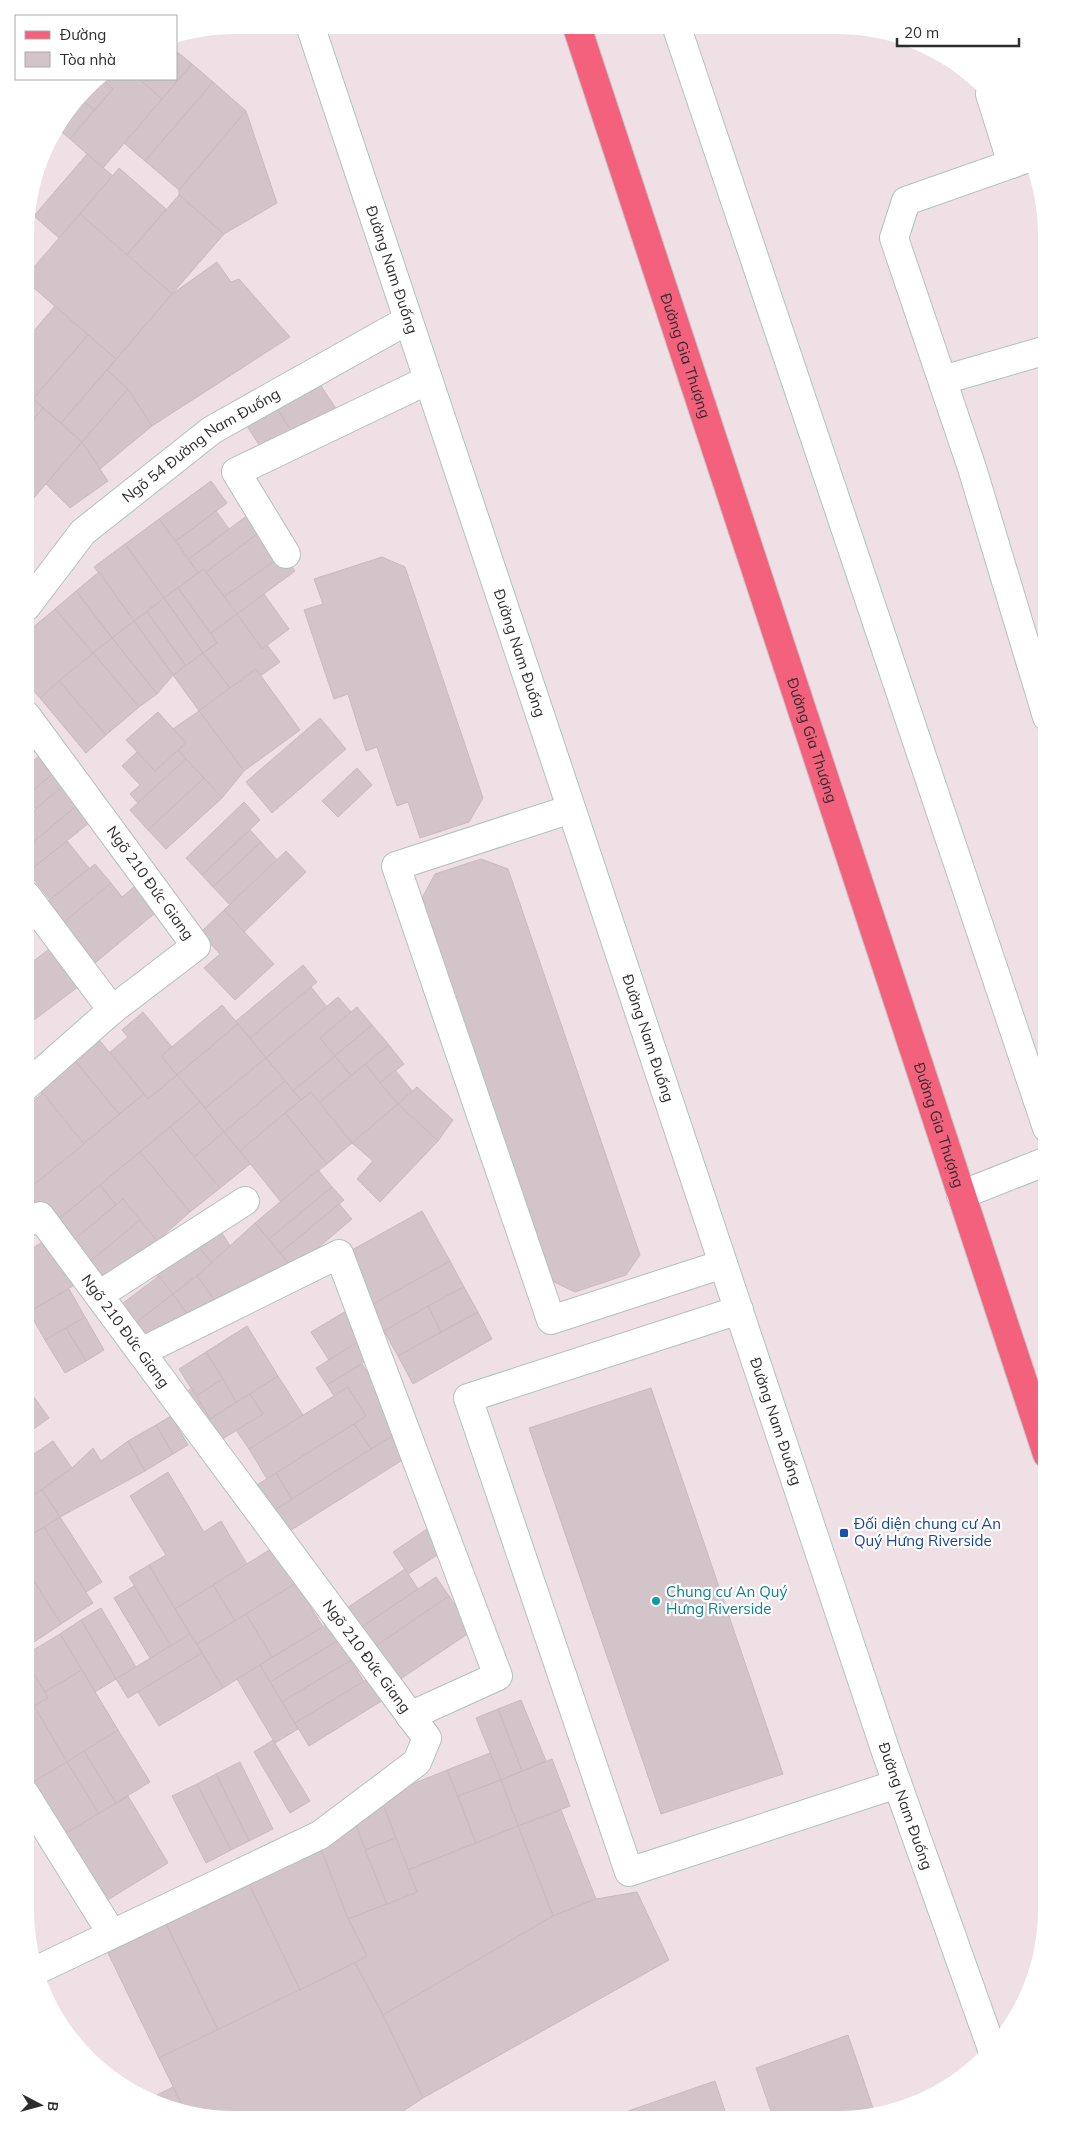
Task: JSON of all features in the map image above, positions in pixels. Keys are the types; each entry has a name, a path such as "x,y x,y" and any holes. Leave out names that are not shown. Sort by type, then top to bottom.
{"main road":[{"name":"Đường Gia Thượng","path":"579,34 1038,1427"}],"street":[{"name":"Đường Nam Đuống","path":"313,34 897,1784 989,2042"},
{"path":"679,34 1038,1101"},
{"path":"1002,120 1021,161 906,201 894,238 943,380 1038,688"},
{"name":"Ngõ 54 Đường Nam Đuống","path":"34,596 83,532 212,430 408,320"},
{"path":"943,380 1038,353"},
{"path":"286,554 236,472 428,380"},
{"name":"Ngõ 210 Đức Giang","path":"34,735 196,946 112,1010 34,1079"},
{"path":"571,809 396,866 551,1320 723,1264"},
{"path":"34,907 112,1010"},
{"path":"961,1195 1038,1165"},
{"path":"99,1295 245,1201"},
{"name":"Ngõ 210 Đức Giang","path":"34,1219 40,1216 427,1738 417,1762 320,1835 42,1968"},
{"path":"141,1352 339,1254 498,1676 410,1716"},
{"path":"739,1310 468,1398 471,1408 629,1872 897,1784"},
{"path":"34,1808 112,1934"}],"building":[{"path":"178,53 192,64 162,99 140,80 178,80"},
{"path":"192,64 213,82 145,161 124,143"},
{"path":"106,80 140,80 162,99 103,168 70,139 113,89 105,82"},
{"path":"104,82 113,89 94,110 84,102"},
{"path":"213,82 246,111 179,190 145,161"},
{"path":"84,102 94,110 70,139 62,132"},
{"path":"246,111 277,203 224,234 179,195 179,190"},
{"path":"87,154 113,176 59,238 34,215"},
{"path":"119,168 166,209 127,255 80,214"},
{"path":"179,195 224,234 172,294 127,255"},
{"path":"80,214 172,294 116,359 34,288 34,267"},
{"path":"217,262 231,282 239,279 290,337 152,426 128,389 107,370 172,294"},
{"path":"55,306 88,335 34,398 34,331"},
{"path":"88,335 116,359 61,423 34,398"},
{"path":"107,370 128,389 82,442 61,423"},
{"path":"317,380 339,413 297,441 276,407"},
{"path":"128,389 152,426 100,469 82,442"},
{"path":"34,400 43,408 34,419"},
{"path":"276,407 295,437 266,456 247,426"},
{"path":"43,408 82,442 34,498 34,419"},
{"path":"82,442 108,481 70,508 46,484"},
{"path":"211,481 227,503 176,541 159,519"},
{"path":"216,511 229,529 189,559 176,541"},
{"path":"252,512 264,529 206,572 204,569 198,573 189,559"},
{"path":"159,519 198,573 164,598 125,544"},
{"path":"264,529 283,555 224,597 206,572"},
{"path":"125,544 164,598 134,621 94,567"},
{"path":"283,555 295,571 237,614 224,597"},
{"path":"382,557 405,567 483,798 469,822 420,838 408,802 397,806 377,747 366,751 348,694 334,699 304,610 323,604 314,579"},
{"path":"204,569 237,614 211,633 178,588"},
{"path":"99,572 134,621 112,638 76,591"},
{"path":"178,588 217,643 203,653 164,598"},
{"path":"76,591 112,638 93,653 55,609"},
{"path":"264,594 289,629 262,649 237,614"},
{"path":"164,598 203,653 186,666 147,612"},
{"path":"55,609 93,653 40,698 34,691 34,626"},
{"path":"147,612 186,666 173,675 134,621"},
{"path":"237,614 262,649 267,645 280,662 260,676 256,669 230,688 203,653 217,643 211,633"},
{"path":"134,621 173,675 157,694 112,638"},
{"path":"112,638 157,694 139,707 93,653"},
{"path":"93,653 139,707 106,735 59,681"},
{"path":"203,653 230,688 199,711 173,675"},
{"path":"256,669 300,730 244,771 199,711"},
{"path":"59,681 106,735 86,753 40,698"},
{"path":"199,711 244,771 222,798 178,750 186,743 173,729"},
{"path":"158,712 186,743 155,771 126,740"},
{"path":"320,718 346,749 272,813 246,782"},
{"path":"46,750 60,768 34,789 34,760"},
{"path":"178,750 186,759 138,803 130,794 140,785 122,766 137,752 155,771"},
{"path":"186,759 204,778 148,830 130,810"},
{"path":"60,768 70,780 36,809 34,806 34,789"},
{"path":"357,768 372,785 338,817 322,801"},
{"path":"204,778 222,798 166,849 148,830"},
{"path":"70,780 85,799 34,841 34,810"},
{"path":"85,799 99,815 34,867 34,841"},
{"path":"244,802 260,820 202,875 186,858"},
{"path":"250,830 261,842 213,887 202,875"},
{"path":"67,841 89,868 50,900 34,880 34,867"},
{"path":"261,842 277,860 230,905 213,887"},
{"path":"286,851 306,872 244,932 224,910"},
{"path":"481,859 508,869 640,1255 626,1275 575,1292 550,1280 421,900 435,874"},
{"path":"95,864 111,883 63,923 46,903"},
{"path":"111,883 122,897 139,883 160,909 95,963 63,923"},
{"path":"224,910 274,964 235,1000 204,968 220,954 200,933"},
{"path":"53,946 82,984 34,1020 34,961"},
{"path":"303,965 317,982 250,1038 236,1021"},
{"path":"311,987 327,1007 266,1058 250,1038"},
{"path":"338,997 351,1012 320,1038 335,1056 293,1091 266,1058"},
{"path":"222,1005 238,1024 177,1075 161,1056"},
{"path":"357,1007 372,1025 335,1056 320,1038"},
{"path":"143,1012 172,1047 161,1056 177,1075 148,1099 110,1052 128,1037 122,1030"},
{"path":"238,1024 266,1058 205,1108 177,1075"},
{"path":"372,1025 389,1045 351,1076 335,1056"},
{"path":"96,1036 144,1094 119,1114 71,1056"},
{"path":"389,1045 404,1064 380,1083 365,1064"},
{"path":"71,1056 119,1114 84,1144 35,1086"},
{"path":"335,1056 351,1076 319,1103 311,1092 301,1100 293,1091"},
{"path":"266,1058 285,1081 224,1132 205,1108"},
{"path":"365,1064 398,1104 352,1143 319,1103"},
{"path":"395,1070 413,1092 398,1104 380,1083"},
{"path":"177,1075 200,1102 53,1224 34,1201 34,1184 144,1094 148,1099"},
{"path":"285,1081 301,1100 240,1151 224,1132"},
{"path":"417,1087 453,1120 438,1141 398,1104"},
{"path":"311,1092 352,1143 327,1164 285,1113"},
{"path":"43,1093 84,1144 34,1185 34,1100"},
{"path":"200,1102 224,1132 194,1157 170,1127"},
{"path":"398,1104 438,1141 380,1202 357,1179 373,1161 352,1143"},
{"path":"285,1113 327,1164 281,1202 240,1151"},
{"path":"170,1127 220,1188 190,1212 140,1152"},
{"path":"224,1132 250,1164 220,1188 194,1157"},
{"path":"140,1152 190,1212 157,1241 123,1199 116,1205 100,1185"},
{"path":"318,1170 332,1187 269,1239 255,1223"},
{"path":"100,1185 116,1205 69,1244 53,1224"},
{"path":"332,1187 344,1200 280,1253 269,1239"},
{"path":"123,1199 140,1220 86,1265 69,1244"},
{"path":"339,1204 352,1219 293,1269 280,1253"},
{"path":"422,1211 450,1261 370,1306 343,1255"},
{"path":"140,1220 157,1241 103,1285 86,1265"},
{"path":"216,1223 230,1246 212,1263 192,1239"},
{"path":"255,1223 293,1269 218,1305 197,1276"},
{"path":"192,1239 212,1263 173,1294 149,1266"},
{"path":"46,1240 73,1286 34,1309 34,1247"},
{"path":"450,1261 464,1287 384,1331 370,1306"},
{"path":"159,1276 173,1294 128,1329 114,1310"},
{"path":"197,1276 218,1305 187,1314 173,1294"},
{"path":"464,1287 478,1312 441,1332 428,1306"},
{"path":"69,1289 85,1317 45,1340 34,1321 34,1309"},
{"path":"173,1294 187,1314 143,1348 128,1329"},
{"path":"428,1306 441,1332 398,1356 384,1331"},
{"path":"346,1311 363,1339 329,1360 311,1332"},
{"path":"478,1312 492,1339 413,1384 398,1356"},
{"path":"85,1317 104,1350 86,1361 66,1328"},
{"path":"247,1326 278,1376 236,1402 206,1352"},
{"path":"66,1328 86,1361 65,1373 45,1340"},
{"path":"363,1339 374,1356 327,1385 316,1368"},
{"path":"206,1352 223,1379 196,1396 179,1369"},
{"path":"362,1364 403,1429 371,1449 354,1424 366,1416 348,1387 334,1396 327,1385"},
{"path":"278,1376 303,1415 249,1449 236,1430 263,1414 250,1394"},
{"path":"223,1379 236,1402 210,1419 196,1396"},
{"path":"348,1387 366,1416 267,1479 249,1449"},
{"path":"192,1388 210,1419 199,1426 181,1396"},
{"name":"Chung cư An Quý Hưng Riverside","path":"651,1388 783,1774 661,1814 529,1428"},
{"path":"250,1394 263,1414 211,1446 199,1426"},
{"path":"34,1397 49,1418 34,1429"},
{"path":"171,1416 188,1445 173,1454 156,1425"},
{"path":"354,1424 371,1449 292,1499 276,1473"},
{"path":"156,1425 173,1454 145,1471 128,1441"},
{"path":"398,1432 412,1454 285,1534 271,1512"},
{"path":"53,1441 72,1468 34,1495 34,1454"},
{"path":"128,1441 145,1471 60,1517 42,1490 72,1468 93,1448 101,1461"},
{"path":"168,1472 204,1532 221,1521 247,1564 175,1609 149,1565 166,1555 130,1496"},
{"path":"276,1473 292,1499 265,1516 249,1490"},
{"path":"42,1490 60,1517 34,1533 34,1495"},
{"path":"60,1517 102,1582 86,1592 44,1527"},
{"path":"433,1525 448,1548 408,1574 393,1552"},
{"path":"44,1527 93,1603 61,1624 34,1581 34,1533"},
{"path":"274,1547 296,1583 235,1621 213,1585"},
{"path":"149,1565 190,1634 171,1646 129,1577"},
{"path":"405,1569 418,1589 357,1630 344,1610"},
{"path":"436,1577 449,1596 370,1650 357,1630"},
{"path":"34,1581 61,1624 34,1642"},
{"path":"296,1583 323,1627 272,1657 246,1614"},
{"path":"213,1585 235,1621 197,1644 175,1609"},
{"path":"134,1586 171,1646 150,1658 114,1598"},
{"path":"449,1596 472,1631 393,1684 370,1650"},
{"path":"101,1608 136,1667 116,1679 81,1620"},
{"path":"246,1614 272,1657 223,1688 197,1644"},
{"path":"81,1620 116,1679 95,1692 60,1634"},
{"path":"329,1623 339,1640 270,1682 260,1665"},
{"path":"60,1634 82,1670 45,1692 34,1674 34,1650"},
{"path":"190,1634 202,1653 128,1698 116,1679"},
{"path":"339,1640 351,1660 282,1702 270,1682"},
{"path":"202,1653 223,1688 159,1726 138,1692"},
{"path":"351,1660 364,1682 295,1723 282,1702"},
{"path":"260,1665 298,1729 275,1743 237,1679"},
{"path":"82,1670 118,1730 67,1762 34,1706 48,1698 45,1692"},
{"path":"34,1674 48,1698 34,1706"},
{"path":"374,1675 388,1697 309,1746 295,1723"},
{"path":"521,1700 546,1761 522,1771 498,1709"},
{"path":"34,1706 67,1762 34,1782"},
{"path":"498,1709 522,1771 501,1780 476,1718"},
{"path":"118,1730 150,1782 116,1803 84,1751"},
{"path":"273,1740 310,1801 290,1813 254,1752"},
{"path":"84,1751 116,1803 99,1814 67,1762"},
{"path":"490,1753 501,1780 458,1796 447,1770"},
{"path":"552,1759 570,1806 518,1826 501,1780"},
{"path":"67,1762 99,1814 61,1836 34,1791 34,1782"},
{"path":"240,1762 273,1829 249,1841 216,1774"},
{"path":"447,1770 476,1843 408,1870 380,1797"},
{"path":"216,1774 249,1841 231,1850 197,1784"},
{"path":"501,1780 518,1826 476,1843 458,1796"},
{"path":"197,1784 231,1850 206,1863 172,1796"},
{"path":"128,1796 168,1863 96,1907 61,1836"},
{"path":"383,1804 396,1838 365,1850 352,1816"},
{"path":"561,1810 596,1899 553,1916 518,1826"},
{"path":"356,1826 387,1904 348,1919 318,1841"},
{"path":"518,1826 553,1916 383,2015 355,1963 367,1956 348,1919 417,1892 408,1870"},
{"path":"396,1838 417,1892 387,1904 365,1850"},
{"path":"318,1841 348,1919 367,1956 300,1990 249,1884"},
{"path":"249,1884 300,1990 218,2030 166,1924"},
{"path":"637,1892 669,1960 423,2098 383,2015 553,1916 596,1899"},
{"path":"166,1924 218,2030 159,2058 108,1953"},
{"path":"355,1963 383,2015 423,2098 403,2111 208,2110 181,2104 159,2058"},
{"path":"848,2035 873,2108 850,2111 771,2111 756,2068"},
{"path":"715,2081 725,2111 628,2111"},
{"path":"173,2087 181,2104 170,2101 156,2095"}],"place":[{"name":"Đối diện chung cư An Quý Hưng Riverside","path":"844,1533"},
{"name":"Chung cư An Quý Hưng Riverside","path":"656,1601"}]}
